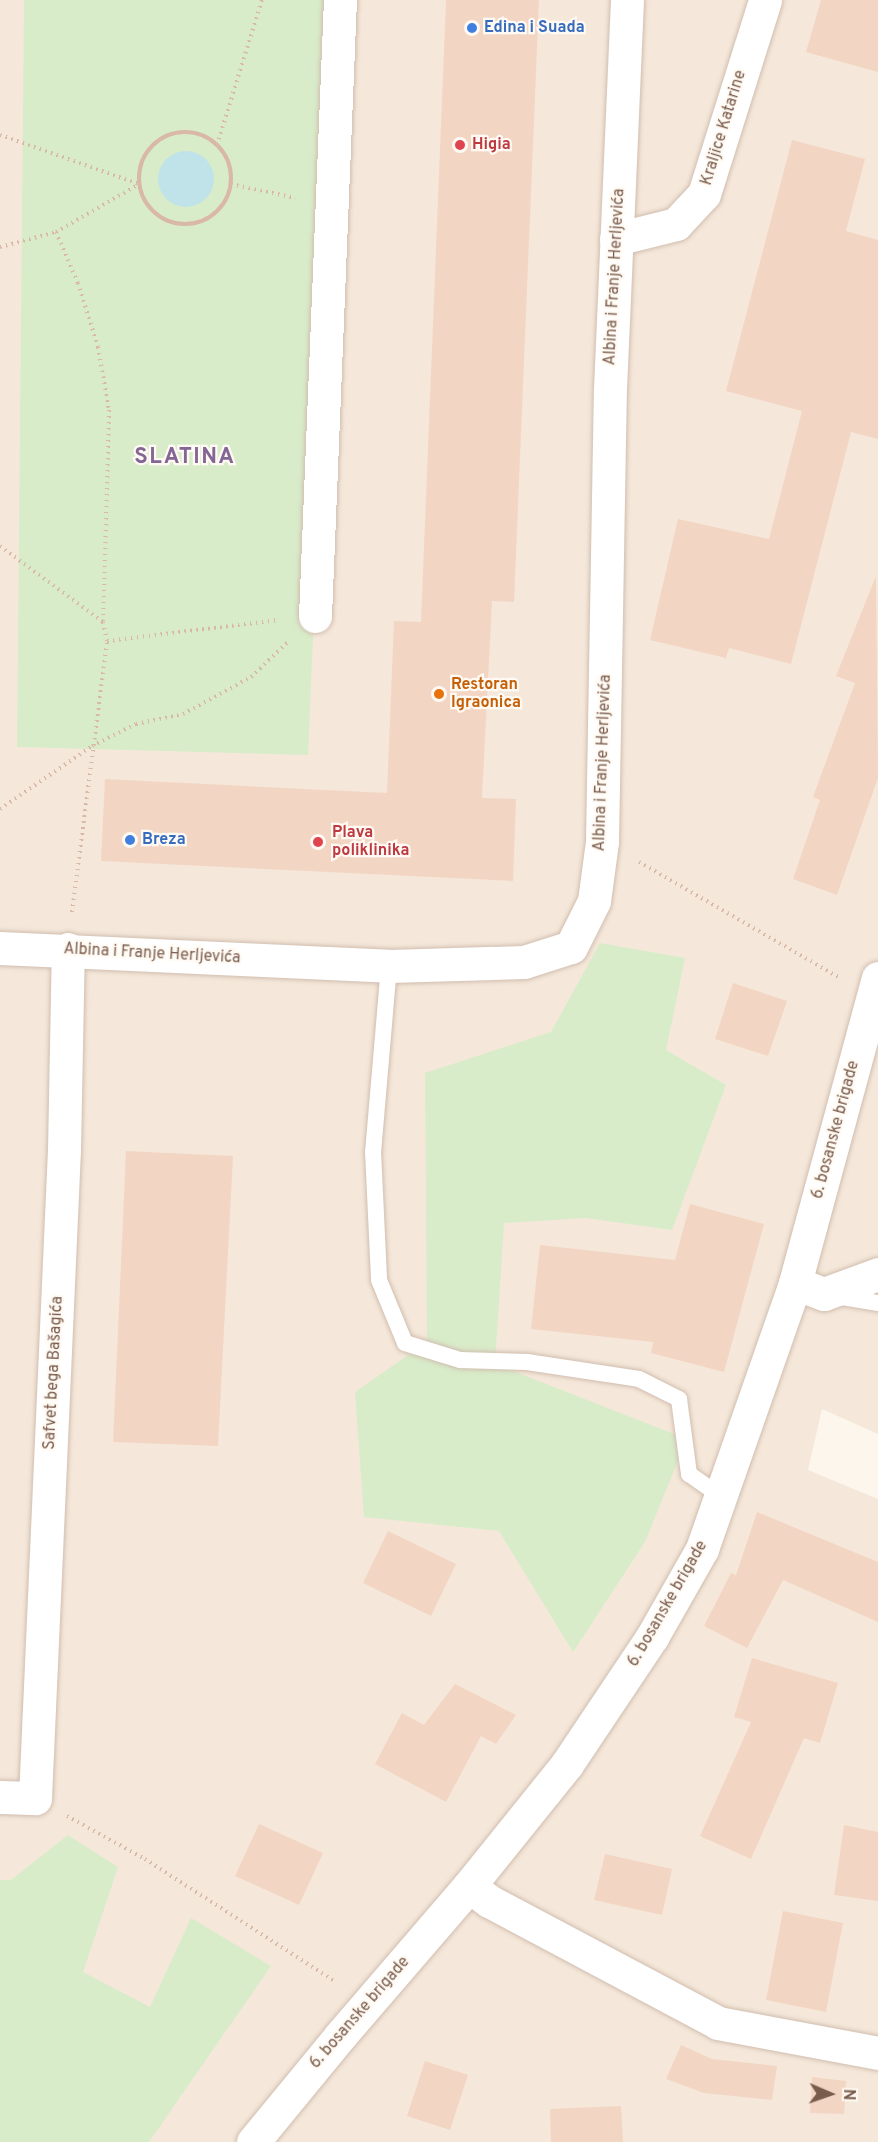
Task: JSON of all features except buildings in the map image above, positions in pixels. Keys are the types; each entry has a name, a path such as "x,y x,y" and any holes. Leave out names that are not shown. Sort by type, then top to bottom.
{"street":[{"path":"315,616 340,0"},
{"name":"Albina i Franje Herljevića","path":"0,948 68,949 389,966 524,962 571,947 594,901 602,842 610,389 627,0"},
{"name":"Kraljice Katarine","path":"616,239 676,224 704,194 765,0"},
{"name":"Safvet bega Bašagića","path":"35,1798 63,1161 68,949"},
{"name":"6. bosanske brigade","path":"265,2134 567,1764 652,1637 702,1549 721,1496 809,1288 862,980"},
{"path":"809,1288 878,1274"},
{"path":"0,1797 35,1798"},
{"path":"469,1886 509,1912 718,2023 878,2053"}],"lane":[{"path":"389,966 374,1163 379,1280 405,1342 460,1360 527,1362 639,1379 679,1399 689,1474 721,1496"},
{"path":"809,1288 878,1303"}],"path":[{"path":"217,145 262,0"},
{"path":"195,133 217,145 231,170 231,184 227,198 218,211 207,220 193,224 178,224 164,220 152,211 139,184 143,160 150,148 170,135 195,133"},
{"path":"0,135 139,184"},
{"path":"0,247 56,232 139,184"},
{"path":"231,184 331,206"},
{"path":"56,232 78,283 98,347 109,410 103,622 107,641 68,949"},
{"path":"0,546 103,622"},
{"path":"107,641 315,616"},
{"path":"0,809 93,746 136,724 183,714 251,677 315,616"},
{"path":"602,842 862,980"},
{"path":"35,1798 145,1859 333,1980"}],"shaded area":[{"path":"0,0 878,0 878,1434 822,1409 808,1470 878,1499 878,2142 0,2142"}],"green space":[{"path":"24,0 340,0 308,755 17,747"},
{"path":"600,943 685,958 666,1050 726,1085 672,1230 586,1218 504,1223 495,1364 687,1439 645,1542 573,1652 499,1531 364,1517 355,1392 427,1342 425,1073 551,1032"},
{"path":"68,1835 118,1867 83,1972 150,2007 191,1918 271,1966 149,2142 0,2142 0,1880 11,1880"}],"water":[{"path":"180,151 192,151 202,155 210,163 214,179 210,195 202,203 192,207 180,207 170,203 162,195 158,185 158,173 162,163 170,155"}],"place":[{"name":"Edina i Suada","path":"472,28"},
{"name":"Higia","path":"460,145"},
{"name":"Restoran Igraonica","path":"439,694"},
{"name":"Breza","path":"130,840"},
{"name":"Plava poliklinika","path":"318,842"}],"district":[{"name":"SLATINA","path":"185,458"}]}
